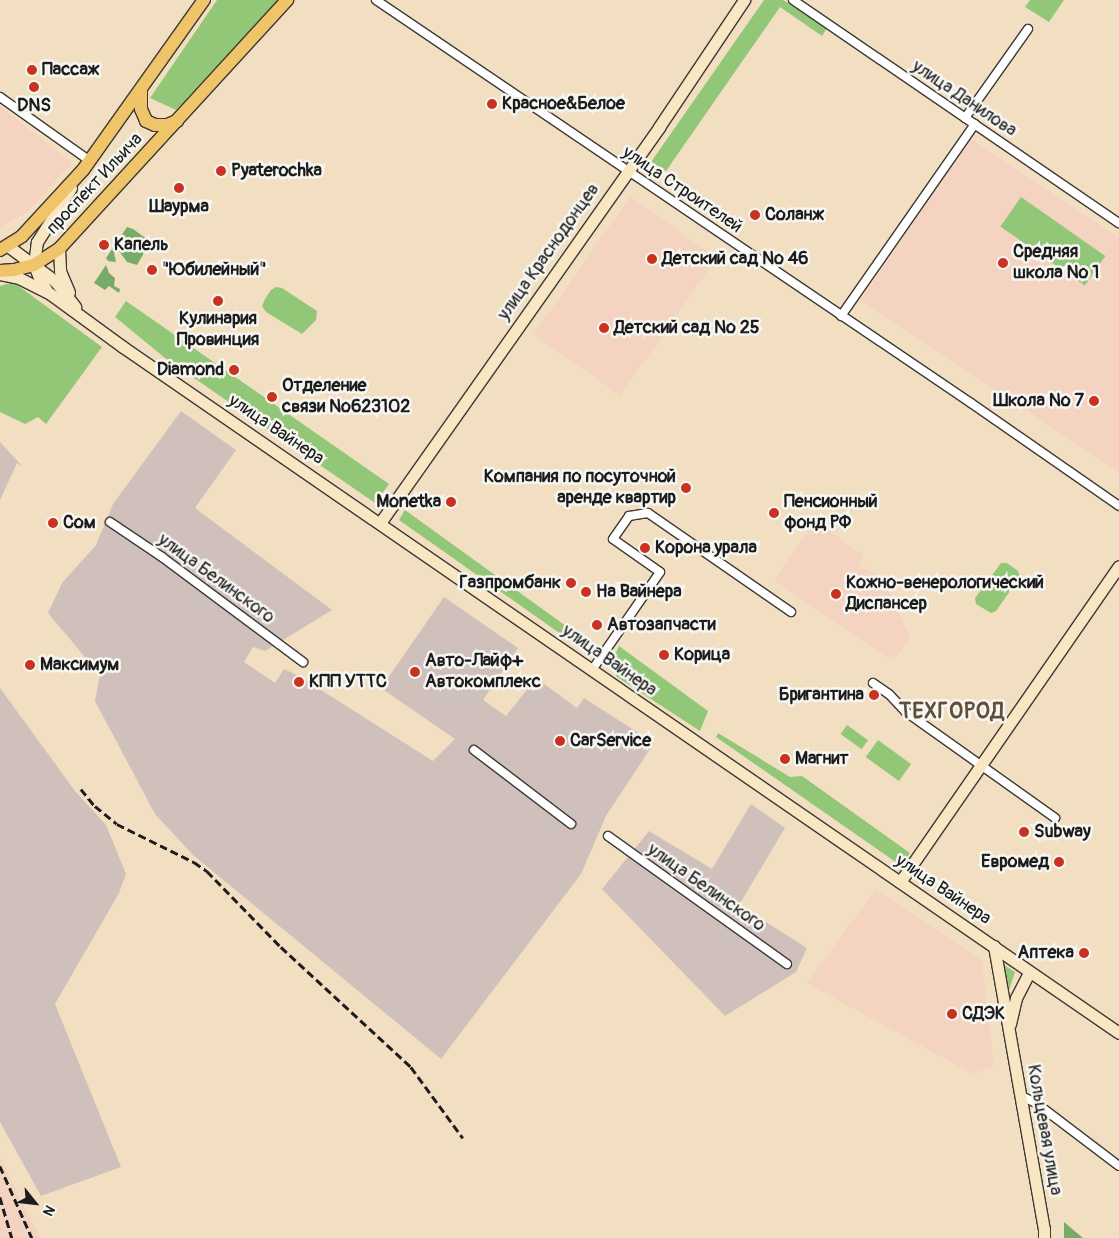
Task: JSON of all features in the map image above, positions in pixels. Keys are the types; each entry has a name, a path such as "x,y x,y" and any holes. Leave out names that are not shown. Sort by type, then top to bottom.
{"main road":[{"name":"проспект Ильича","path":"34,265 37,242 86,166 204,0"},
{"name":"проспект Ильича","path":"0,273 34,265 59,249 287,0"},
{"name":"улица Краснодонцев","path":"380,523 628,172 744,0"},
{"name":"проспект Ильича","path":"141,90 141,109 146,120 155,125 167,125 178,120"},
{"name":"проспект Ильича","path":"4,248 22,236 86,166"},
{"name":"улица Вайнера","path":"4,248 34,265 55,281 82,317"},
{"path":"59,249 60,270 74,305"},
{"path":"34,265 40,280 49,293"},
{"name":"улица Вайнера","path":"0,273 19,278 49,293 1118,1033"},
{"path":"900,882 1119,566"},
{"name":"Кольцевая улица","path":"994,946 1044,1229 1044,1238"},
{"name":"Кольцевая улица","path":"1009,1028 1016,998 1029,972"}],"street":[{"name":"улица Строителей","path":"376,0 1119,506"},
{"name":"улица Данилова","path":"793,0 1119,223"},
{"path":"965,118 1028,29"},
{"path":"0,97 86,166"},
{"path":"842,316 974,124"},
{"path":"592,670 660,572 613,539 629,516 648,513 791,612"},
{"name":"улица Белинского","path":"110,522 162,557 303,662"},
{"path":"873,683 889,694 906,712 1055,818"},
{"path":"474,750 571,824"},
{"name":"улица Белинского","path":"608,836 787,964"},
{"path":"1021,1096 1036,1103 1119,1166"}],"shaded area":[{"path":"0,106 72,163 27,212 0,227"},
{"name":"Средняя школа № 1","path":"970,138 1119,238 1119,473 861,300"},
{"path":"630,197 717,258 620,395 534,335"},
{"path":"181,411 236,450 195,508 332,610 265,651 253,647 244,662 275,683 284,669 299,676 433,761 455,739 381,688 444,597 518,648 483,700 506,716 536,678 577,708 584,698 654,743 606,816 581,874 441,1059 193,855 155,814 95,701 100,675 48,613 62,583 96,545 113,504"},
{"path":"0,442 23,467 17,463 0,500"},
{"path":"816,521 864,556 859,564 883,580 910,638 898,655 888,658 774,580"},
{"path":"0,688 75,791 106,825 126,874 119,893 55,1004 121,1167 41,1196 0,1122"},
{"path":"751,804 785,828 739,905 807,948 796,972 725,1016 602,889 649,831 712,869"},
{"path":"876,889 982,961 994,1066 973,1074 807,983"},
{"path":"0,1157 24,1207 41,1238 0,1238"}],"green space":[{"path":"217,0 278,0 176,110 150,98"},
{"path":"764,0 783,0 827,28 822,36 780,7 666,171 651,162"},
{"path":"1030,0 1064,0 1049,22 1025,7"},
{"path":"1021,197 1105,256 1085,286 1000,226"},
{"path":"127,227 151,242 151,247 143,248 144,253 137,265 127,262 119,251 114,253 116,262 108,261 106,258"},
{"path":"106,265 109,273 115,278 114,286 120,289 119,293 109,286 105,290 94,283"},
{"path":"13,282 102,347 46,424 38,417 25,424 0,412 0,286"},
{"path":"276,287 282,288 317,311 316,320 302,334 266,312 262,306 271,290"},
{"path":"126,301 389,484 375,503 165,358 115,317"},
{"path":"405,510 591,644 582,649 399,520"},
{"path":"1001,563 1007,563 1018,571 1020,577 996,611 991,613 976,604 975,598"},
{"path":"619,646 708,711 700,731 617,677 611,663"},
{"path":"847,725 868,740 862,749 841,734"},
{"path":"718,733 790,777 802,776 910,853 900,865 716,737"},
{"path":"878,740 911,764 899,781 866,757"},
{"path":"1004,965 1015,972 1009,990"},
{"path":"1064,1222 1083,1238 1064,1238"}],"railway":[{"path":"81,789 95,806 117,824 194,862 207,871 281,947 411,1067 463,1138"},
{"path":"0,1166 32,1238"},
{"path":"0,1197 12,1238"}],"place":[{"name":"Пассаж","path":"32,70"},
{"name":"DNS","path":"34,87"},
{"name":"Красное&Белое","path":"492,104"},
{"name":"Pyaterochka","path":"221,171"},
{"name":"Шаурма","path":"179,188"},
{"name":"Соланж","path":"755,215"},
{"name":"Капель","path":"104,245"},
{"name":"Детский сад № 46","path":"652,259"},
{"name":"Средняя школа № 1","path":"1003,263"},
{"name":"\"Юбилейный\"","path":"152,270"},
{"name":"Кулинария Провинция","path":"218,301"},
{"name":"Детский сад № 25","path":"604,328"},
{"name":"Diamond","path":"234,370"},
{"name":"Отделение связи №623102","path":"272,397"},
{"name":"Школа № 7","path":"1094,401"},
{"name":"Компания по посуточной аренде квартир","path":"686,488"},
{"name":"Monetka","path":"451,502"},
{"name":"Пенсионный фонд РФ","path":"774,513"},
{"name":"Сом","path":"53,523"},
{"name":"Корона урала","path":"645,548"},
{"name":"Газпромбанк","path":"571,583"},
{"name":"На Вайнера","path":"586,592"},
{"name":"Кожно-венерологический Диспансер","path":"836,594"},
{"name":"Автозапчасти","path":"597,625"},
{"name":"Корица","path":"664,655"},
{"name":"Максимум","path":"30,665"},
{"name":"Авто-Лайф+ Автокомплекс","path":"415,672"},
{"name":"КПП УТТС","path":"299,682"},
{"name":"Бригантина","path":"874,695"},
{"name":"CarService","path":"560,741"},
{"name":"Магнит","path":"785,759"},
{"name":"Subway","path":"1024,832"},
{"name":"Евромед","path":"1059,862"},
{"name":"Аптека","path":"1084,953"},
{"name":"СДЭК","path":"952,1014"}],"district":[{"name":"ТЕХГОРОД","path":"952,712"}]}
